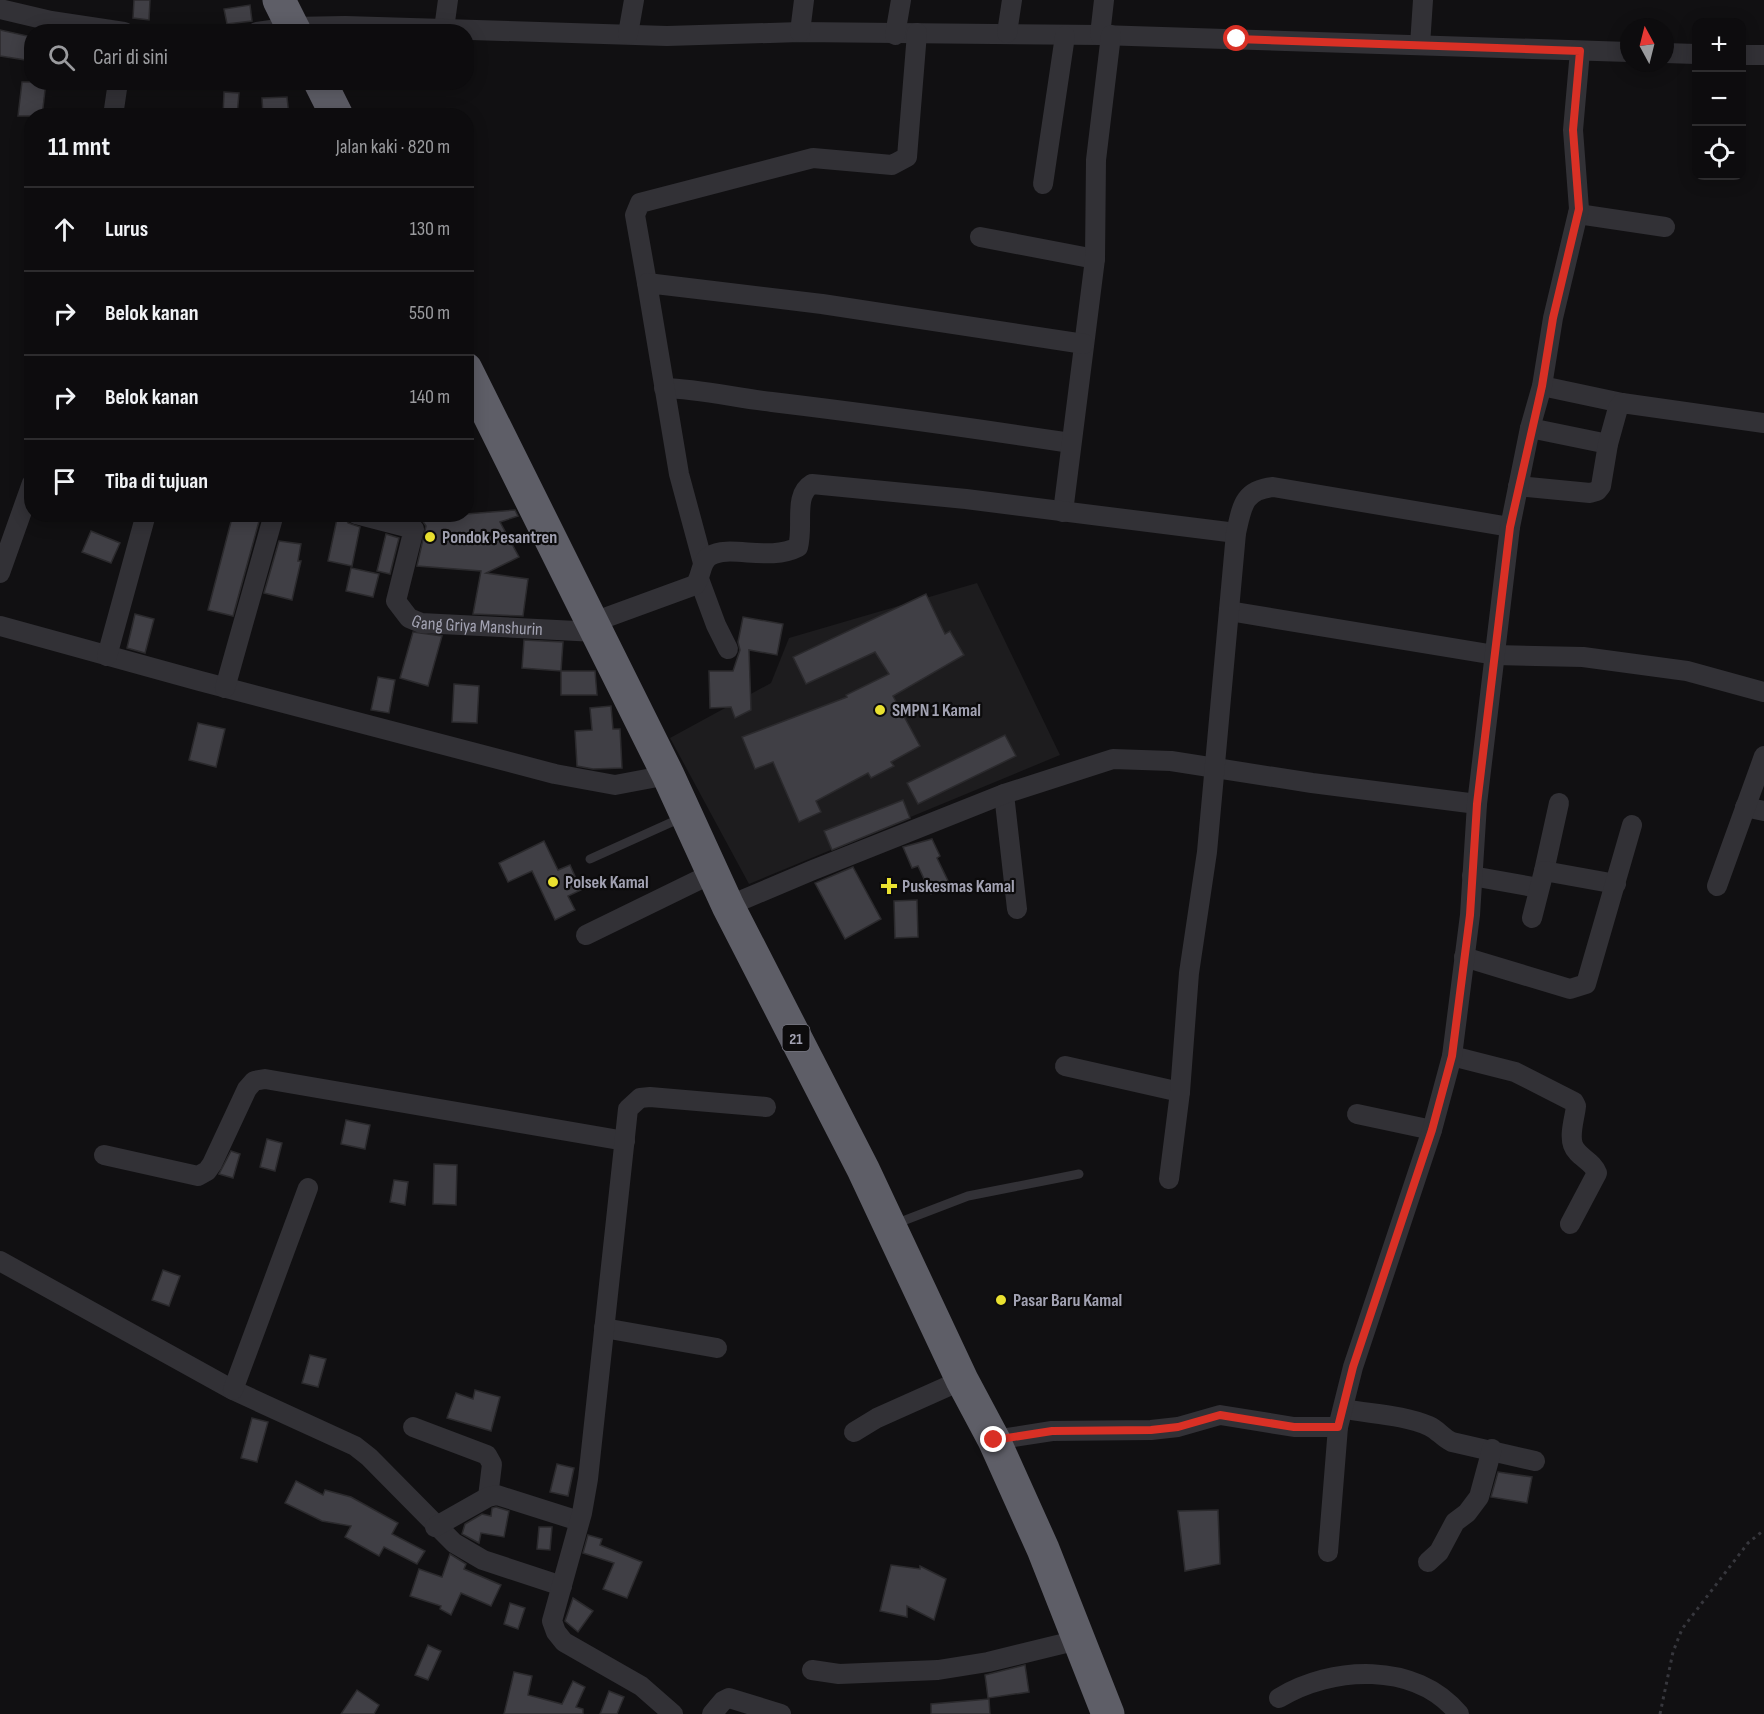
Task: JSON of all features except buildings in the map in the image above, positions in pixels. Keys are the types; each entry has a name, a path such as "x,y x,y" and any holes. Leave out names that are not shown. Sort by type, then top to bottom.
{"highway":[{"path":"324,90 333,108"},
{"name":"21","path":"474,385 668,775 728,906 864,1169 962,1380 994,1440 1043,1549 1108,1714"}],"street":[{"path":"445,24 448,0"},
{"path":"628,33 634,0"},
{"path":"800,32 804,0"},
{"path":"895,35 901,0"},
{"path":"1007,33 1012,0"},
{"path":"1063,512 1095,259 1096,160 1106,35 1104,0"},
{"path":"1420,45 1423,0"},
{"path":"0,9 71,24"},
{"path":"289,19 329,24"},
{"path":"474,30 667,36 800,32 895,35 1007,33 1620,52"},
{"path":"728,649 716,625 679,474 635,215 640,203 813,158 892,165 907,157 917,33"},
{"path":"1043,184 1065,36"},
{"path":"1328,1552 1342,1418 1353,1367 1432,1130 1452,1056 1464,957 1477,804 1510,527 1530,428 1542,386 1553,318 1578,214 1573,130 1580,51"},
{"path":"1674,53 1692,54"},
{"path":"1746,55 1764,55"},
{"path":"114,108 117,90"},
{"path":"1578,214 1665,227"},
{"path":"980,237 1095,259"},
{"path":"647,283 822,304 1084,344"},
{"path":"1542,386 1622,403 1764,423"},
{"path":"664,388 696,389 745,399 920,420 1071,443"},
{"path":"1518,486 1590,493 1597,491 1601,486 1608,444 1618,408 1622,403"},
{"path":"1530,428 1608,444"},
{"path":"593,627 696,585 711,555 729,552 778,555 798,547 802,532 800,497 805,488 812,484 842,485 1236,533"},
{"path":"1169,1179 1180,1092 1189,973 1207,852 1236,533 1248,496 1258,489 1273,487 1510,527"},
{"path":"0,573 24,506"},
{"path":"106,656 144,522"},
{"path":"225,688 272,522"},
{"name":"Gang Griya Manshurin","path":"387,522 414,529 396,602 409,618 421,623 593,627"},
{"path":"1229,611 1495,655 1583,657 1687,671 1764,692"},
{"path":"0,626 225,688 555,774 615,784 668,775"},
{"path":"1717,886 1754,809 1764,756"},
{"path":"728,906 1004,794 1113,759 1171,760 1477,804"},
{"path":"1004,794 1017,909"},
{"path":"1532,918 1559,803"},
{"path":"1464,957 1570,989 1586,984 1632,825"},
{"path":"586,936 713,873"},
{"path":"1472,876 1616,884"},
{"path":"1452,1056 1515,1072 1574,1102 1576,1106 1572,1141 1574,1148 1595,1167 1597,1173 1570,1224"},
{"path":"1065,1066 1180,1092"},
{"path":"104,1155 198,1176 207,1171 212,1164 247,1089 254,1082 265,1079 625,1141"},
{"path":"673,1714 641,1686 560,1638 552,1621 588,1479 628,1109 640,1098 766,1107"},
{"path":"1357,1114 1432,1130"},
{"path":"233,1390 308,1188"},
{"path":"0,1261 233,1390 355,1446 369,1457 453,1543 483,1560 562,1586"},
{"path":"604,1328 717,1348"},
{"path":"854,1432 877,1418 962,1380"},
{"path":"994,1440 1052,1431 1151,1430 1178,1427 1220,1415 1294,1427 1342,1418 1413,1421 1432,1427 1442,1437 1452,1442 1492,1449 1534,1461"},
{"path":"412,1427 486,1455 492,1464 488,1497"},
{"path":"1428,1562 1439,1552 1455,1522 1467,1513 1479,1497 1492,1449"},
{"path":"435,1527 488,1497 497,1496 579,1521"},
{"path":"812,1670 839,1674 938,1670 988,1662 1078,1640"},
{"path":"1279,1698 1321,1678 1375,1673 1417,1684 1452,1706 1459,1714"},
{"path":"712,1714 723,1701 729,1698 781,1714"}],"lane":[{"path":"590,859 686,816"},
{"path":"890,1226 968,1197 1079,1174"}],"path":[{"path":"1660,1714 1673,1652 1682,1629 1748,1543 1764,1530"}],"shaded area":[{"name":"SMPN 1 Kamal","path":"977,583 1060,755 749,884 670,738 771,683 789,638"}],"place":[{"name":"Pondok Pesantren","path":"430,537"},
{"name":"SMPN 1 Kamal","path":"880,710"},
{"name":"Polsek Kamal","path":"553,882"},
{"name":"Puskesmas Kamal","path":"889,886"},
{"name":"Pasar Baru Kamal","path":"1001,1300"}],"route":[{"path":"994,1440 1052,1431 1151,1430 1178,1427 1220,1415 1294,1427 1338,1427 1345,1409 1353,1367 1432,1130 1452,1056 1470,915 1477,804 1510,527 1530,428 1542,386 1553,318 1579,209 1573,130 1580,51 1237,39"}]}
